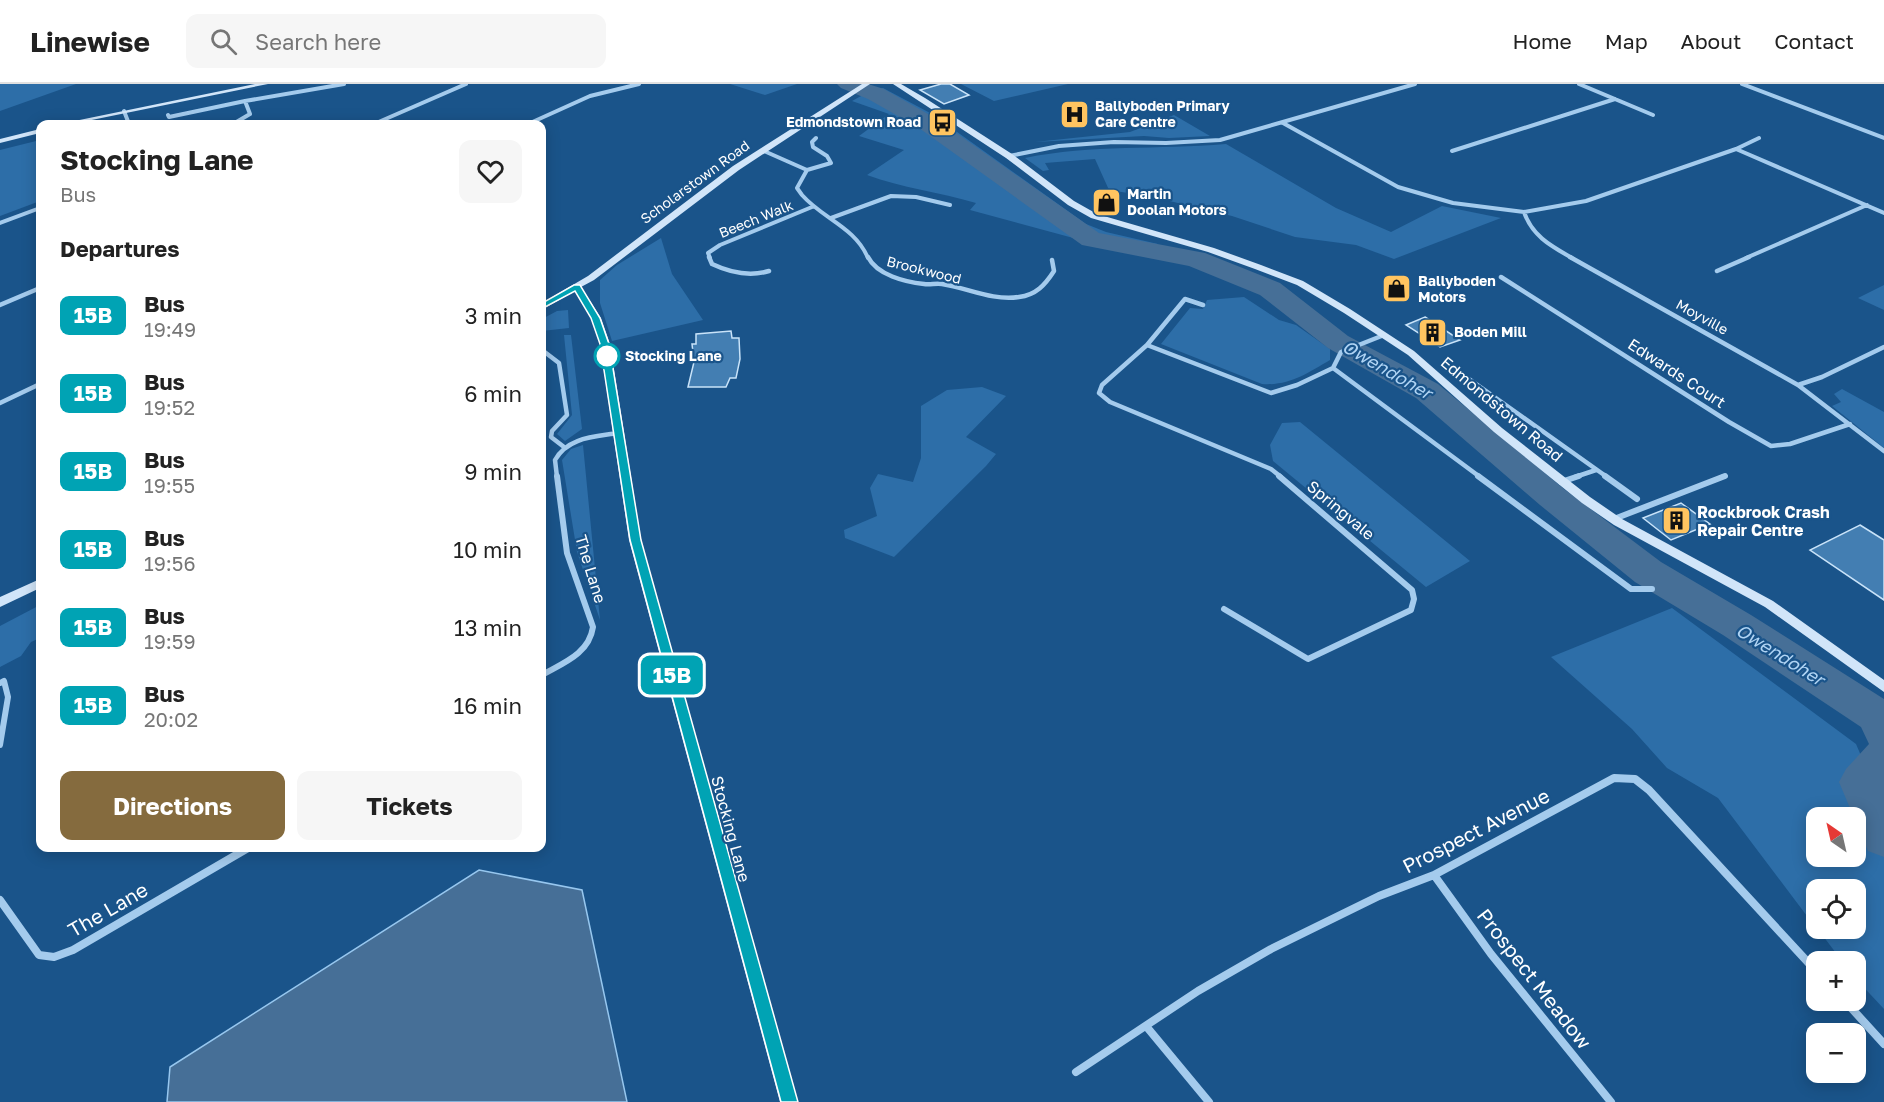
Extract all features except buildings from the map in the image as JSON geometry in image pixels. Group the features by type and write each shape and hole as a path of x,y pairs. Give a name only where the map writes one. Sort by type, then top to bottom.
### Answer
{"main road":[{"path":"82,120 265,84"},
{"name":"Edmondstown Road","path":"896,84 923,99 1009,156 1071,203 1094,216 1211,250 1300,283 1411,353 1561,482 1614,519 1769,604 1884,687"},
{"name":"Scholarstown Road","path":"546,304 577,287 715,183 862,87"},
{"path":"0,141 36,132"},
{"name":"Stocking Lane","path":"577,287 596,318 605,344 635,540 789,1102"},
{"path":"0,602 36,585"}],"street":[{"path":"168,115 169,117 344,84"},
{"path":"383,120 466,84"},
{"path":"537,120 590,96 639,84"},
{"path":"1009,156 1059,146 1220,140 1414,84"},
{"path":"1579,84 1653,115"},
{"path":"1742,84 1884,138"},
{"path":"1452,151 1615,99"},
{"path":"240,120 250,114 245,101"},
{"path":"124,111 127,120"},
{"path":"1283,123 1398,187 1453,203 1524,212 1586,201 1736,149 1760,138"},
{"path":"764,151 807,170 831,163 827,156 813,147 812,141 816,138"},
{"path":"1736,149 1884,213"},
{"path":"807,170 797,188 812,207"},
{"path":"831,218 891,196 916,197 950,205"},
{"path":"1718,271 1867,206"},
{"name":"Brookwood","path":"812,207 842,225 863,245 868,261 877,268 924,284 942,284 1008,299 1028,297 1042,289 1050,279 1054,271 1052,260"},
{"name":"Beech Walk","path":"769,271 758,275 721,269 712,264 708,253 720,244 812,207"},
{"path":"0,223 36,210"},
{"name":"Moyville","path":"1524,212 1528,225 1545,243 1798,385 1884,451"},
{"name":"Edwards Court","path":"1501,277 1729,422 1771,446 1790,444 1850,424"},
{"path":"0,305 36,290"},
{"name":"Springvale","path":"1203,305 1185,298 1147,345 1102,385 1099,393 1110,402 1271,468 1387,566 1412,590 1414,599 1411,610 1308,659 1224,609"},
{"path":"1147,345 1271,393 1297,385 1333,368 1341,352 1384,335"},
{"path":"1798,385 1822,377 1884,347"},
{"path":"546,351 560,363 567,415 552,431 551,437 564,447 577,441 618,434"},
{"path":"1333,368 1631,589 1652,589"},
{"path":"1462,374 1637,499"},
{"path":"0,402 36,386"},
{"name":"The Lane","path":"546,673 583,651 593,637 593,627 567,553 555,460 564,447"},
{"path":"1561,482 1596,470"},
{"path":"1614,519 1725,476"},
{"path":"0,682 4,681 8,697 0,745"},
{"name":"Prospect Avenue","path":"1076,1072 1198,991 1271,949 1378,896 1434,875 1614,778 1635,779 1649,790 1806,960"},
{"name":"The Lane","path":"0,900 39,956 54,957 73,950 241,852"},
{"name":"Prospect Meadow","path":"1434,875 1491,954 1611,1102"},
{"path":"1854,1011 1884,1044"},
{"path":"1146,1026 1209,1102"}],"shaded area":[{"path":"0,84 76,84 0,111"},
{"path":"730,84 797,84 765,95"},
{"path":"961,84 1068,84 994,101"},
{"path":"883,88 932,114 1086,224 1106,232 1158,244 1149,255 1088,242 970,210 976,203 867,175 904,150 859,136 889,114 852,101 872,90"},
{"path":"1174,115 1210,136 1169,138 1144,136 1035,142 1130,132"},
{"path":"36,141 36,202 0,216 0,150"},
{"path":"1226,144 1336,208 1391,232 1442,206 1501,218 1394,259 1356,245 1295,237 1232,216 1153,197 1109,190 1095,159 1045,163 1049,170 1043,171 1025,158 1100,149"},
{"path":"661,238 672,274 703,320 612,341 600,303 600,280 617,265"},
{"path":"1884,285 1884,310 1858,298"},
{"path":"1244,297 1279,320 1296,325 1330,349 1330,360 1290,381 1262,384 1161,344 1190,308 1203,309 1207,300"},
{"path":"568,310 569,328 546,331 546,317 557,311"},
{"path":"564,335 571,335 582,429 565,441 557,434 572,415"},
{"path":"982,387 1006,396 966,437 996,454 986,466 894,557 845,538 844,530 877,516 870,488 878,474 913,482 921,458 921,406 947,390"},
{"path":"1842,389 1884,412 1884,448 1832,406 1841,402 1834,394"},
{"path":"1300,422 1470,561 1426,587 1273,461 1270,445 1282,423"},
{"path":"583,445 600,620 577,552 562,460 571,449"},
{"path":"36,607 36,640 31,642 21,656 0,667 0,626"},
{"path":"1672,608 1856,744 1884,809 1884,1009 1866,990 1866,951 1834,951 1825,939 1866,939 1866,879 1806,879 1806,915 1718,798 1667,768 1632,729 1551,657"},
{"path":"479,870 582,890 627,1102 167,1102 170,1067"}],"waterway":[{"name":"Owendoher","path":"848,84 876,94 927,123 1091,239 1196,259 1270,289 1338,342 1427,391 1552,497 1648,572 1737,625 1879,717 1884,732"},
{"name":"Owendoher","path":"1884,757 1861,782 1884,837"}],"bus line":[{"name":"15B","path":"546,304 577,287 596,318 605,344 635,540 789,1102"}],"place":[{"name":"Ballyboden Primary Care Centre","path":"1074,114"},
{"name":"Edmondstown Road","path":"942,122"},
{"name":"Martin Doolan Motors","path":"1106,202"},
{"name":"Ballyboden Motors","path":"1397,289"},
{"name":"Boden Mill","path":"1433,332"},
{"name":"Stocking Lane","path":"607,356"},
{"name":"Rockbrook Crash Repair Centre","path":"1676,521"}]}
